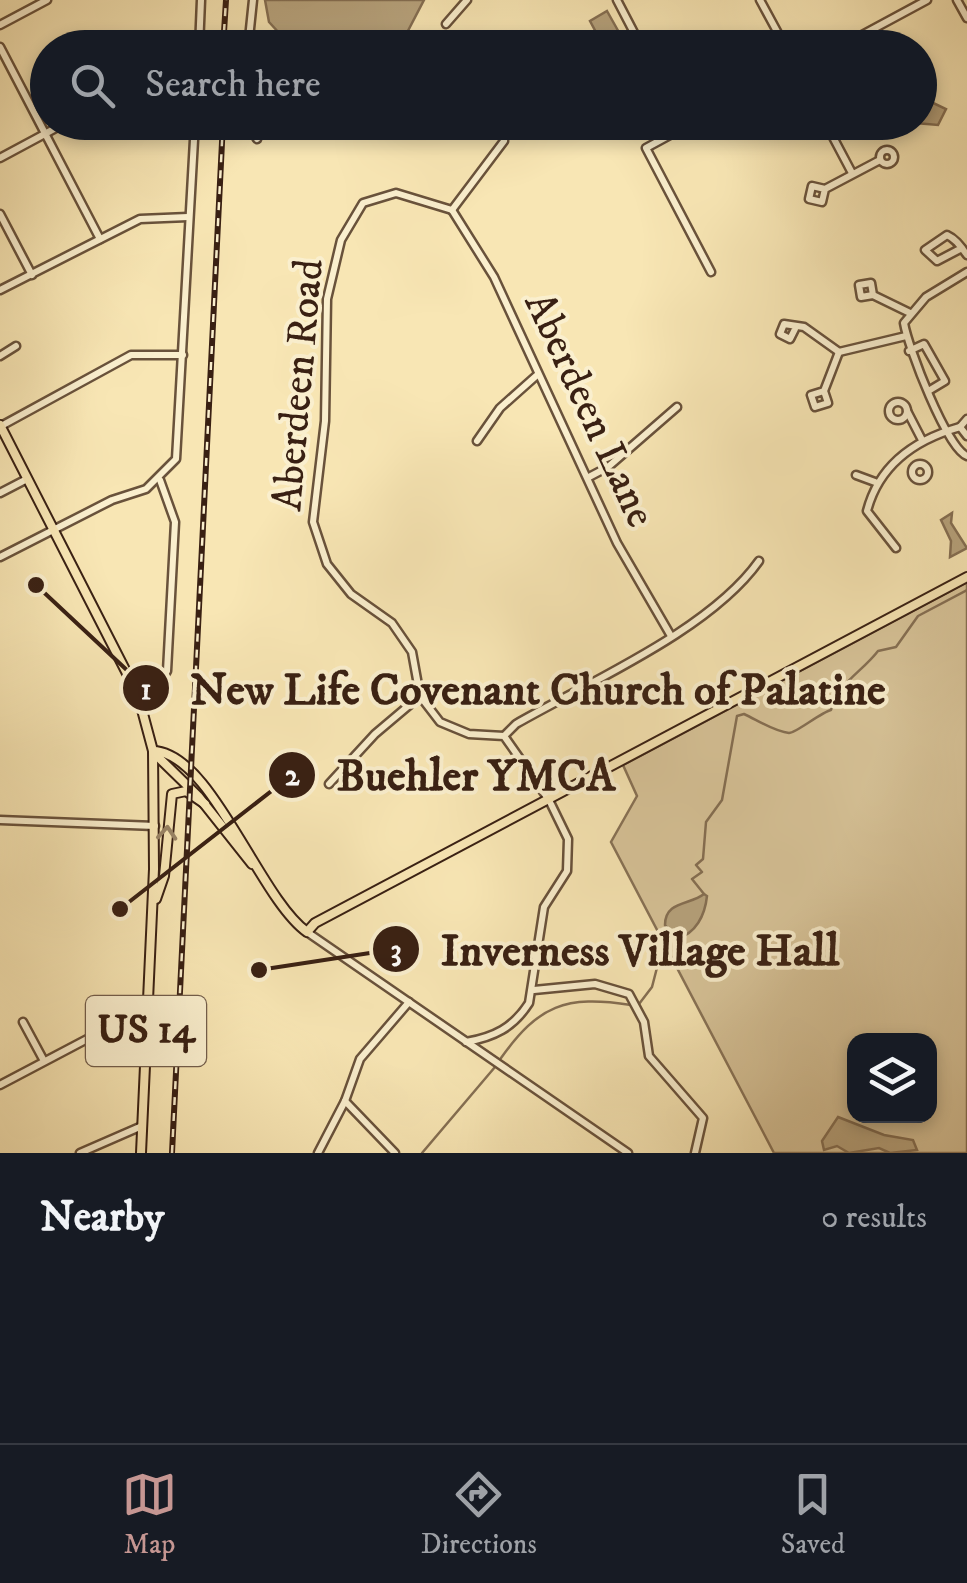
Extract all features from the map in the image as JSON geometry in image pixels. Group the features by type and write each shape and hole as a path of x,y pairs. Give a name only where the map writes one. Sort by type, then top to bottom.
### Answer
{"main road":[{"name":"US 14","path":"0,426 138,695 153,751 153,908 140,1153"},
{"path":"153,751 166,751 195,776 281,907 307,932 315,923 967,576"},
{"path":"153,751 204,804 254,866"},
{"path":"153,908 164,876 172,794 186,791 204,804"}],"street":[{"path":"0,25 47,0"},
{"path":"200,30 201,0"},
{"path":"250,30 253,0"},
{"path":"446,24 467,0"},
{"path":"617,0 633,30"},
{"path":"760,0 776,30"},
{"path":"872,30 928,0"},
{"path":"957,0 967,18"},
{"path":"0,48 30,104"},
{"path":"0,158 34,140"},
{"path":"49,140 100,238"},
{"path":"0,558 160,480 176,459 193,140"},
{"path":"659,140 646,148 711,272"},
{"path":"835,140 852,173"},
{"path":"452,210 504,141"},
{"path":"825,189 880,160"},
{"name":"Aberdeen Road","path":"420,696 412,652 392,623 351,594 327,564 313,522 325,420 327,299 341,240 363,203 396,193 452,210"},
{"name":"Aberdeen Lane","path":"452,210 494,277 536,376 589,477 617,544 671,636"},
{"path":"0,214 32,275"},
{"path":"0,290 140,219 188,217"},
{"path":"947,235 964,251 937,261 925,250 947,235"},
{"path":"967,272 926,296 904,323 909,350 930,390 944,431 958,453 967,456"},
{"path":"873,295 910,314"},
{"path":"795,328 804,327 839,352 906,336"},
{"path":"909,350 924,344 945,382 930,390"},
{"path":"0,356 16,346"},
{"path":"824,391 839,352"},
{"path":"0,426 132,355 184,355"},
{"path":"477,442 500,408 536,376"},
{"path":"589,477 608,467 677,407"},
{"path":"907,411 922,440"},
{"path":"896,548 867,512 875,482 899,456 922,440 960,427 967,419"},
{"path":"960,427 967,436"},
{"path":"899,456 913,467"},
{"path":"856,474 875,482"},
{"path":"0,493 27,478"},
{"path":"160,480 175,522 167,670 161,681"},
{"path":"329,784 375,734 420,696 440,722 469,734 504,736 516,724 671,636 735,592 759,561"},
{"path":"466,1042 494,1037 521,1016 534,990 544,907 566,871 568,839 549,800 504,736"},
{"path":"0,820 155,826"},
{"path":"307,932 628,1153"},
{"path":"534,990 595,984 629,994 644,1022 648,1056 704,1118 695,1153"},
{"path":"318,1153 345,1101 360,1059 409,1002"},
{"path":"0,1085 110,1027 146,1014"},
{"path":"22,1022 44,1062"},
{"path":"486,1055 494,1037"},
{"path":"345,1101 395,1153"},
{"path":"80,1153 142,1126"}],"shaded area":[{"path":"265,0 424,0 408,30 276,30 269,22"},
{"path":"607,11 618,30 595,30 590,21"},
{"path":"937,105 946,109 937,125"},
{"path":"952,513 951,523 967,548 950,557 951,541 941,520"},
{"path":"967,582 967,1153 774,1153 611,842 637,796 623,765"},
{"path":"704,894 707,896 702,917 689,933 676,939 665,925 669,912"},
{"path":"838,1117 884,1135 913,1140 917,1150 890,1153 879,1148 849,1153 837,1146 824,1150 822,1141"}],"waterway":[{"path":"704,894 692,879 702,872 696,865 703,859 706,822 722,800 737,716 744,714 784,732 797,730 831,710 845,685 878,651 896,647 918,616 967,590"},
{"path":"639,1004 652,987 667,929"},
{"path":"501,1058 528,1026 556,1008 588,1002 631,1005"},
{"path":"422,1153 495,1067"}],"railway":[{"path":"224,30 226,0"},
{"path":"172,1153 222,140"}],"place":[{"name":"New Life Covenant Church of Palatine","path":"36,585"},
{"name":"Buehler YMCA","path":"120,909"},
{"name":"Inverness Village Hall","path":"259,970"}]}
